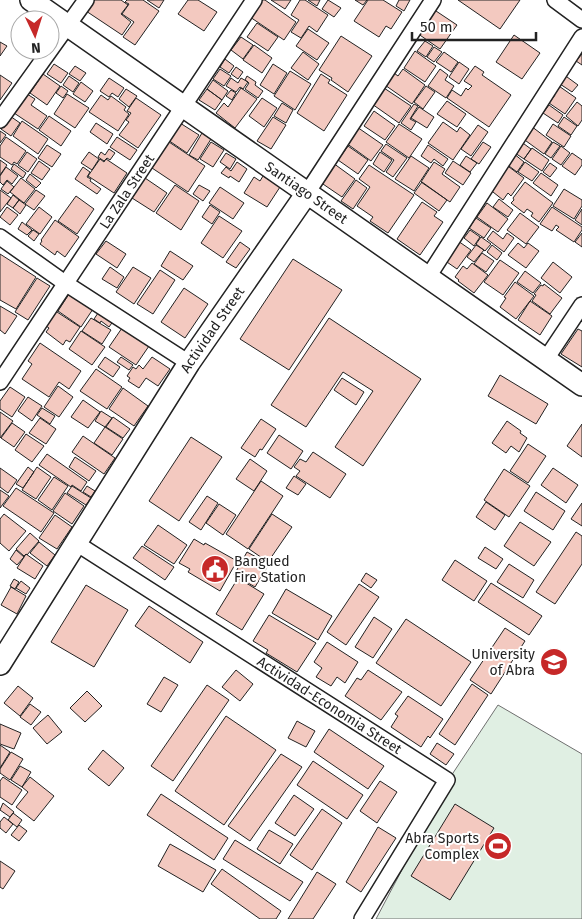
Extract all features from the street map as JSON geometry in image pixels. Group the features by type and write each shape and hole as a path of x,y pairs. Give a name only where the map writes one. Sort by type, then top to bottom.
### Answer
{"street":[{"name":"Santiago Street","path":"31,0 582,385"},
{"path":"0,120 86,0"},
{"name":"La Zala Street","path":"0,382 254,0"},
{"name":"Actividad Street","path":"0,664 189,363 307,193 433,0"},
{"path":"555,0 582,20"},
{"path":"428,277 582,37"},
{"path":"0,237 65,283 189,363"},
{"path":"546,359 582,305"},
{"name":"Actividad-Economia Street","path":"76,543 447,780 362,919"}],"green space":[{"name":"Abra Sports Complex","path":"498,705 582,754 582,919 376,919 453,773"}],"building":[{"path":"94,0 121,0 128,5 121,14 131,22 122,35 86,11"},
{"path":"127,0 143,0 159,11 135,45 123,37 134,22 122,14 129,4 125,2"},
{"path":"147,0 164,0 159,8"},
{"path":"188,0 198,0 217,12 204,31 178,14"},
{"path":"262,0 265,0 296,22 284,40 250,17"},
{"path":"271,0 291,0 285,9"},
{"path":"300,0 305,0 328,15 317,32 309,26 301,38 291,32 299,20 291,15"},
{"path":"308,0 320,0 317,6"},
{"path":"328,0 341,8 334,17 322,9"},
{"path":"355,0 367,0 363,5"},
{"path":"368,0 383,0 402,12 391,29 386,26 379,37 354,21"},
{"path":"399,0 410,0 404,11 396,6"},
{"path":"458,0 520,0 500,29"},
{"path":"430,7 457,25 440,49 414,31"},
{"path":"257,23 278,37 268,51 247,37"},
{"path":"308,29 329,43 317,60 296,46"},
{"path":"514,35 540,53 522,79 496,62"},
{"path":"341,36 372,56 348,92 319,70"},
{"path":"241,37 253,45 243,59 231,50"},
{"path":"425,41 433,46 426,57 417,51"},
{"path":"0,42 7,46 0,56"},
{"path":"254,45 272,58 262,73 243,60"},
{"path":"434,47 442,52 434,62 427,57"},
{"path":"415,51 436,66 425,82 404,68"},
{"path":"303,52 319,64 308,80 291,68"},
{"path":"444,52 458,62 451,72 436,62"},
{"path":"582,54 582,65 576,61"},
{"path":"225,59 234,66 229,73 220,67"},
{"path":"459,62 469,69 459,84 449,77"},
{"path":"54,64 68,73 61,83 47,74"},
{"path":"273,64 287,73 274,94 260,85"},
{"path":"75,66 86,73 80,81 69,74"},
{"path":"475,66 484,72 482,75 511,95 489,127 447,98 452,90 461,96 466,88 468,90 472,86 464,81"},
{"path":"236,67 243,72 238,79 231,74"},
{"path":"220,69 231,76 224,86 213,79"},
{"path":"403,69 425,85 412,104 382,83 390,70 398,76"},
{"path":"440,69 448,75 445,80 454,86 446,98 428,86"},
{"path":"290,71 311,84 295,110 274,96"},
{"path":"43,74 60,86 47,105 30,93"},
{"path":"321,74 330,80 328,83 347,95 324,131 297,113"},
{"path":"563,74 578,85 572,92 557,82"},
{"path":"0,75 12,83 0,100"},
{"path":"69,76 79,83 73,92 63,85"},
{"path":"247,76 256,82 255,85 263,91 258,98 245,89 249,83 245,80"},
{"path":"109,78 124,88 118,97 112,93 109,97 100,91"},
{"path":"231,78 238,83 241,78 248,82 243,89 240,87 236,92 226,86"},
{"path":"213,80 228,91 222,100 207,89"},
{"path":"81,82 93,91 85,102 73,94"},
{"path":"556,84 576,98 565,114 549,103 555,95 550,92"},
{"path":"61,86 68,91 63,98 56,93"},
{"path":"426,86 435,92 423,109 414,102"},
{"path":"241,88 257,99 235,128 216,113 224,103 228,107"},
{"path":"384,88 411,106 399,123 372,104"},
{"path":"126,89 137,96 129,107 119,99"},
{"path":"207,89 222,100 215,110 199,100"},
{"path":"231,90 236,93 232,100 226,96"},
{"path":"27,94 35,99 31,105 47,116 38,129 14,113"},
{"path":"67,94 89,108 75,128 54,114"},
{"path":"101,95 108,100 111,96 126,107 124,110 129,114 118,131 89,112"},
{"path":"136,98 161,115 138,148 119,135 129,122 126,120 131,113 127,111"},
{"path":"262,98 277,108 264,127 249,116"},
{"path":"447,101 466,114 457,127 437,114"},
{"path":"577,102 582,106 582,120 578,126 566,116"},
{"path":"282,103 293,110 286,123 274,116"},
{"path":"414,104 418,106 410,119 416,122 411,130 401,123"},
{"path":"549,105 563,115 558,123 543,113"},
{"path":"419,107 434,117 427,128 411,118"},
{"path":"374,111 395,126 385,140 364,126"},
{"path":"10,116 20,123 11,136 1,129"},
{"path":"49,116 71,131 61,146 39,130"},
{"path":"273,117 286,125 271,149 257,141"},
{"path":"564,117 577,126 571,135 558,126"},
{"path":"22,121 48,139 38,154 13,136"},
{"path":"443,122 457,132 460,127 470,135 453,160 428,143"},
{"path":"96,123 113,134 107,144 90,132"},
{"path":"180,123 199,135 187,153 168,140"},
{"path":"399,124 422,139 409,158 386,142"},
{"path":"553,124 571,136 564,147 546,135"},
{"path":"478,125 488,132 471,156 461,149"},
{"path":"531,126 552,142 544,154 522,138"},
{"path":"357,127 383,145 371,161 346,143"},
{"path":"0,131 6,135 0,143"},
{"path":"202,133 211,139 198,160 189,155"},
{"path":"6,137 26,151 17,164 14,162 12,165 0,157 0,146"},
{"path":"117,137 137,150 130,160 110,147"},
{"path":"520,141 531,149 524,159 512,151"},
{"path":"169,142 205,166 188,192 152,168"},
{"path":"211,142 224,150 213,167 200,159"},
{"path":"483,142 491,147 479,164 471,159"},
{"path":"553,142 560,146 551,158 545,154"},
{"path":"386,144 407,158 393,177 386,172 394,160 381,151"},
{"path":"47,145 61,154 52,167 38,158"},
{"path":"428,145 448,159 443,166 434,159 431,163 421,156"},
{"path":"348,146 368,160 358,174 338,160"},
{"path":"561,146 570,153 561,165 552,159"},
{"path":"532,148 549,160 542,171 524,159"},
{"path":"109,149 115,153 110,160 107,158 104,161 98,157 101,152 105,155"},
{"path":"27,152 37,159 28,172 18,165"},
{"path":"89,152 99,159 92,170 81,163"},
{"path":"380,152 392,160 384,172 373,164"},
{"path":"226,153 236,159 230,169 220,162"},
{"path":"513,153 524,162 517,172 505,163"},
{"path":"572,153 582,160 582,165 575,175 562,166"},
{"path":"411,156 429,168 414,191 395,179"},
{"path":"466,156 477,163 470,172 460,165"},
{"path":"100,159 104,162 106,159 127,173 114,193 88,176"},
{"path":"0,160 7,165 0,175"},
{"path":"39,161 50,169 42,180 31,173"},
{"path":"453,161 471,173 463,185 445,173"},
{"path":"237,162 247,169 239,182 221,173 226,167 231,171"},
{"path":"434,162 445,169 442,174 460,187 450,202 421,182"},
{"path":"525,162 539,172 532,181 518,172"},
{"path":"333,163 355,179 342,197 320,182"},
{"path":"550,163 557,168 550,177 543,172"},
{"path":"14,164 26,173 23,178 11,169"},
{"path":"505,164 524,178 511,196 508,193 503,200 488,188"},
{"path":"369,165 414,195 388,233 370,221 373,217 357,206 370,187 359,179"},
{"path":"6,167 18,176 12,184 7,180 3,185 0,182 0,176"},
{"path":"83,167 90,172 87,177 91,179 90,181 101,189 97,194 75,179"},
{"path":"541,173 558,185 551,196 533,183"},
{"path":"30,174 41,183 36,188 26,180"},
{"path":"263,176 280,187 267,207 244,193 254,177 260,181"},
{"path":"21,178 35,189 24,203 10,192"},
{"path":"145,178 167,193 154,212 132,198"},
{"path":"356,180 367,188 353,209 341,201"},
{"path":"7,181 14,187 8,194 1,189"},
{"path":"422,182 447,200 439,211 414,193"},
{"path":"525,182 553,203 539,222 531,216 533,213 527,209 524,213 511,203"},
{"path":"175,185 199,201 181,230 156,213"},
{"path":"199,185 210,191 203,201 193,194"},
{"path":"220,187 244,203 233,219 209,203"},
{"path":"564,189 582,200 582,206 574,219 553,206"},
{"path":"0,190 11,198 0,212"},
{"path":"36,190 45,196 34,210 25,204"},
{"path":"13,195 19,200 13,208 7,204"},
{"path":"76,196 94,209 77,234 58,221"},
{"path":"499,199 513,210 508,217 493,207"},
{"path":"19,200 26,205 20,214 13,208"},
{"path":"422,202 437,212 434,216 443,222 420,255 397,239"},
{"path":"487,203 508,219 498,232 477,217"},
{"path":"210,205 220,212 212,224 202,217"},
{"path":"7,207 18,215 10,225 0,217"},
{"path":"39,207 52,217 40,234 26,224"},
{"path":"552,207 582,227 574,242 556,230 559,227 556,225 552,231 540,224"},
{"path":"582,209 582,225 575,220"},
{"path":"520,213 539,227 526,244 507,230"},
{"path":"219,216 242,231 223,258 201,243"},
{"path":"476,218 491,228 484,238 469,228"},
{"path":"55,220 79,237 65,257 57,251 55,255 40,244"},
{"path":"22,222 32,230 27,235 18,229"},
{"path":"33,230 39,234 34,241 28,236"},
{"path":"470,230 480,237 474,246 464,238"},
{"path":"493,231 503,239 507,233 514,238 504,252 487,239"},
{"path":"582,233 582,247 575,242"},
{"path":"481,237 491,244 485,251 476,244"},
{"path":"106,241 126,254 117,268 96,254"},
{"path":"458,241 471,250 457,269 444,260"},
{"path":"240,242 250,249 236,268 226,262"},
{"path":"518,243 524,248 528,243 539,251 526,268 508,255"},
{"path":"476,245 484,250 474,262 467,257"},
{"path":"492,245 502,253 497,260 487,252"},
{"path":"170,251 193,266 183,280 161,266"},
{"path":"482,253 494,261 486,272 474,264"},
{"path":"0,254 36,277 16,309 0,300"},
{"path":"293,259 342,290 289,370 240,339"},
{"path":"500,260 519,273 503,295 484,282"},
{"path":"553,262 572,277 560,293 541,278"},
{"path":"472,263 488,275 474,293 455,277 463,266 467,269"},
{"path":"110,267 124,277 117,288 102,279"},
{"path":"133,267 151,278 134,304 116,292"},
{"path":"160,270 175,280 153,314 137,304"},
{"path":"525,271 541,283 533,293 517,282"},
{"path":"37,278 50,286 28,320 15,312"},
{"path":"515,282 534,296 516,319 500,307 506,298 504,297"},
{"path":"544,284 562,298 550,314 532,301 536,295 534,294"},
{"path":"184,288 208,304 185,338 161,322"},
{"path":"71,291 95,306 81,327 58,311"},
{"path":"530,301 552,316 540,335 518,320"},
{"path":"0,306 17,316 5,334 0,330"},
{"path":"54,310 80,327 70,342 66,340 63,345 46,332 49,328 43,324"},
{"path":"100,310 114,320 109,327 101,321 100,323 94,319"},
{"path":"91,318 111,330 102,344 82,331"},
{"path":"329,318 421,379 363,466 335,447 373,391 343,372 306,427 271,405"},
{"path":"122,328 149,346 136,365 109,347"},
{"path":"578,329 582,331 582,367 561,354"},
{"path":"81,331 105,347 92,365 69,349"},
{"path":"40,343 81,371 69,389 59,382 49,397 22,379 32,364 28,361"},
{"path":"105,357 120,367 113,377 98,367"},
{"path":"121,357 133,365 129,370 117,362"},
{"path":"152,357 170,369 158,386 146,378 139,388 128,381 130,378 127,376 133,367 136,369 139,365 143,369"},
{"path":"96,369 122,387 107,409 80,391"},
{"path":"500,375 548,404 536,424 488,396"},
{"path":"342,378 364,392 356,405 334,390"},
{"path":"58,386 73,397 59,417 44,407"},
{"path":"10,387 25,397 12,417 0,409 0,401"},
{"path":"123,388 148,406 134,426 109,409"},
{"path":"28,397 42,406 32,421 18,411"},
{"path":"83,400 100,412 88,428 71,417"},
{"path":"42,408 55,416 50,424 37,415"},
{"path":"101,411 112,418 105,427 95,421"},
{"path":"0,412 13,421 0,438"},
{"path":"113,417 130,429 123,438 106,427"},
{"path":"40,418 56,429 46,444 29,433"},
{"path":"261,419 276,429 255,457 241,448"},
{"path":"507,421 527,438 519,452 511,446 506,453 492,443"},
{"path":"12,423 25,432 14,447 1,438"},
{"path":"582,424 582,457 567,446"},
{"path":"105,427 123,439 112,455 94,443"},
{"path":"26,434 44,446 32,462 15,450"},
{"path":"279,435 303,451 291,469 267,453"},
{"path":"83,436 115,458 104,474 72,452"},
{"path":"191,437 222,457 179,521 149,501"},
{"path":"528,444 546,456 528,483 510,471"},
{"path":"313,452 346,474 330,498 296,476 300,471 294,467 300,459 306,462"},
{"path":"47,454 87,482 81,491 72,485 71,487 39,465"},
{"path":"75,457 96,471 89,481 69,467"},
{"path":"250,459 267,471 254,491 236,479"},
{"path":"28,467 34,472 23,488 16,484"},
{"path":"37,467 51,477 36,499 22,490"},
{"path":"0,468 17,480 8,493 0,487"},
{"path":"553,468 578,485 566,503 541,485"},
{"path":"504,469 530,486 509,517 484,500"},
{"path":"294,476 306,484 298,495 286,488"},
{"path":"54,477 68,486 52,510 38,500"},
{"path":"261,481 283,496 248,549 226,534"},
{"path":"72,486 91,498 86,505 67,493"},
{"path":"87,486 95,491 91,497 83,492"},
{"path":"16,488 54,513 41,532 3,506"},
{"path":"0,490 9,496 0,508"},
{"path":"536,492 565,511 553,530 524,511"},
{"path":"65,493 84,506 72,524 53,511"},
{"path":"207,496 218,503 201,530 189,522"},
{"path":"486,502 505,515 495,530 476,517"},
{"path":"582,503 582,526 571,519"},
{"path":"219,504 236,515 223,535 206,523"},
{"path":"4,514 26,531 9,551 0,543 0,519"},
{"path":"272,514 292,527 268,562 249,549"},
{"path":"55,515 72,527 57,549 39,538"},
{"path":"520,522 551,542 534,566 504,546"},
{"path":"158,525 187,545 174,564 144,545"},
{"path":"576,532 582,536 582,564 555,604 536,592"},
{"path":"30,533 39,541 24,556 16,549"},
{"path":"194,539 237,561 220,591 188,572 190,569 179,563"},
{"path":"39,542 55,555 47,566 30,553"},
{"path":"142,546 174,567 165,580 133,558"},
{"path":"485,547 503,559 496,569 478,558"},
{"path":"16,550 24,557 17,565 10,559"},
{"path":"247,552 269,564 255,587 234,575"},
{"path":"26,554 43,566 35,579 17,568"},
{"path":"455,560 487,581 474,601 442,580"},
{"path":"509,564 534,580 523,598 497,582"},
{"path":"366,573 377,580 371,588 361,581"},
{"path":"238,578 264,594 242,630 216,614"},
{"path":"14,579 19,582 15,589 10,586"},
{"path":"21,581 30,588 26,594 16,588"},
{"path":"491,583 542,616 529,635 478,602"},
{"path":"359,584 379,597 346,645 327,632"},
{"path":"86,585 128,610 94,667 51,642"},
{"path":"11,587 26,596 17,614 1,605"},
{"path":"286,589 332,616 318,640 272,613"},
{"path":"149,606 203,642 190,663 135,626"},
{"path":"269,615 316,643 297,672 266,653 268,650 253,641"},
{"path":"374,617 392,629 373,658 355,647"},
{"path":"406,619 471,662 441,706 376,663"},
{"path":"505,628 525,641 491,694 470,680"},
{"path":"327,642 358,662 345,683 337,677 331,686 316,677 322,668 314,662"},
{"path":"236,670 253,684 240,701 222,687"},
{"path":"368,670 402,692 381,720 345,696 357,678 361,680"},
{"path":"164,677 178,685 161,712 147,704"},
{"path":"472,684 488,695 455,745 439,734"},
{"path":"207,685 229,700 173,781 151,766"},
{"path":"18,686 33,698 20,716 4,703"},
{"path":"87,691 102,706 85,722 70,708"},
{"path":"408,696 443,719 430,738 428,736 421,747 391,727 398,716 395,714"},
{"path":"30,704 41,712 31,725 20,717"},
{"path":"48,715 62,732 47,744 33,728"},
{"path":"226,716 276,750 224,825 175,791"},
{"path":"297,721 315,731 306,747 288,738"},
{"path":"0,724 21,733 14,749 0,744"},
{"path":"329,729 384,766 368,789 314,752"},
{"path":"437,743 454,754 446,765 430,754"},
{"path":"0,745 10,752 0,768"},
{"path":"103,750 124,768 109,786 88,769"},
{"path":"11,752 23,759 10,780 0,773 0,769"},
{"path":"281,754 302,767 250,841 228,826"},
{"path":"313,761 363,795 347,819 297,785"},
{"path":"20,766 31,772 22,787 11,780"},
{"path":"3,777 22,790 12,805 0,797 0,781"},
{"path":"30,777 54,796 34,821 16,807 28,792 22,787"},
{"path":"380,781 397,792 377,823 360,811"},
{"path":"161,794 228,838 214,860 147,815"},
{"path":"294,795 314,809 295,836 275,823"},
{"path":"3,803 14,812 10,817 0,810"},
{"path":"455,804 494,828 450,900 411,876"},
{"path":"322,809 342,823 312,870 290,855"},
{"path":"13,813 22,820 17,827 8,820"},
{"path":"4,817 13,824 6,833 0,828 0,822"},
{"path":"19,825 27,831 19,841 11,835"},
{"path":"378,827 396,838 361,892 346,882"},
{"path":"269,830 293,844 280,864 257,849"},
{"path":"235,840 303,882 290,901 223,859"},
{"path":"170,844 216,870 203,892 158,866"},
{"path":"0,861 15,871 3,889 0,887"},
{"path":"222,869 281,911 276,919 260,919 211,884"},
{"path":"317,872 336,884 313,919 288,919"}],"place":[{"name":"Bangued Fire Station","path":"215,569"},
{"name":"University of Abra","path":"554,662"},
{"name":"Abra Sports Complex","path":"498,846"}]}
